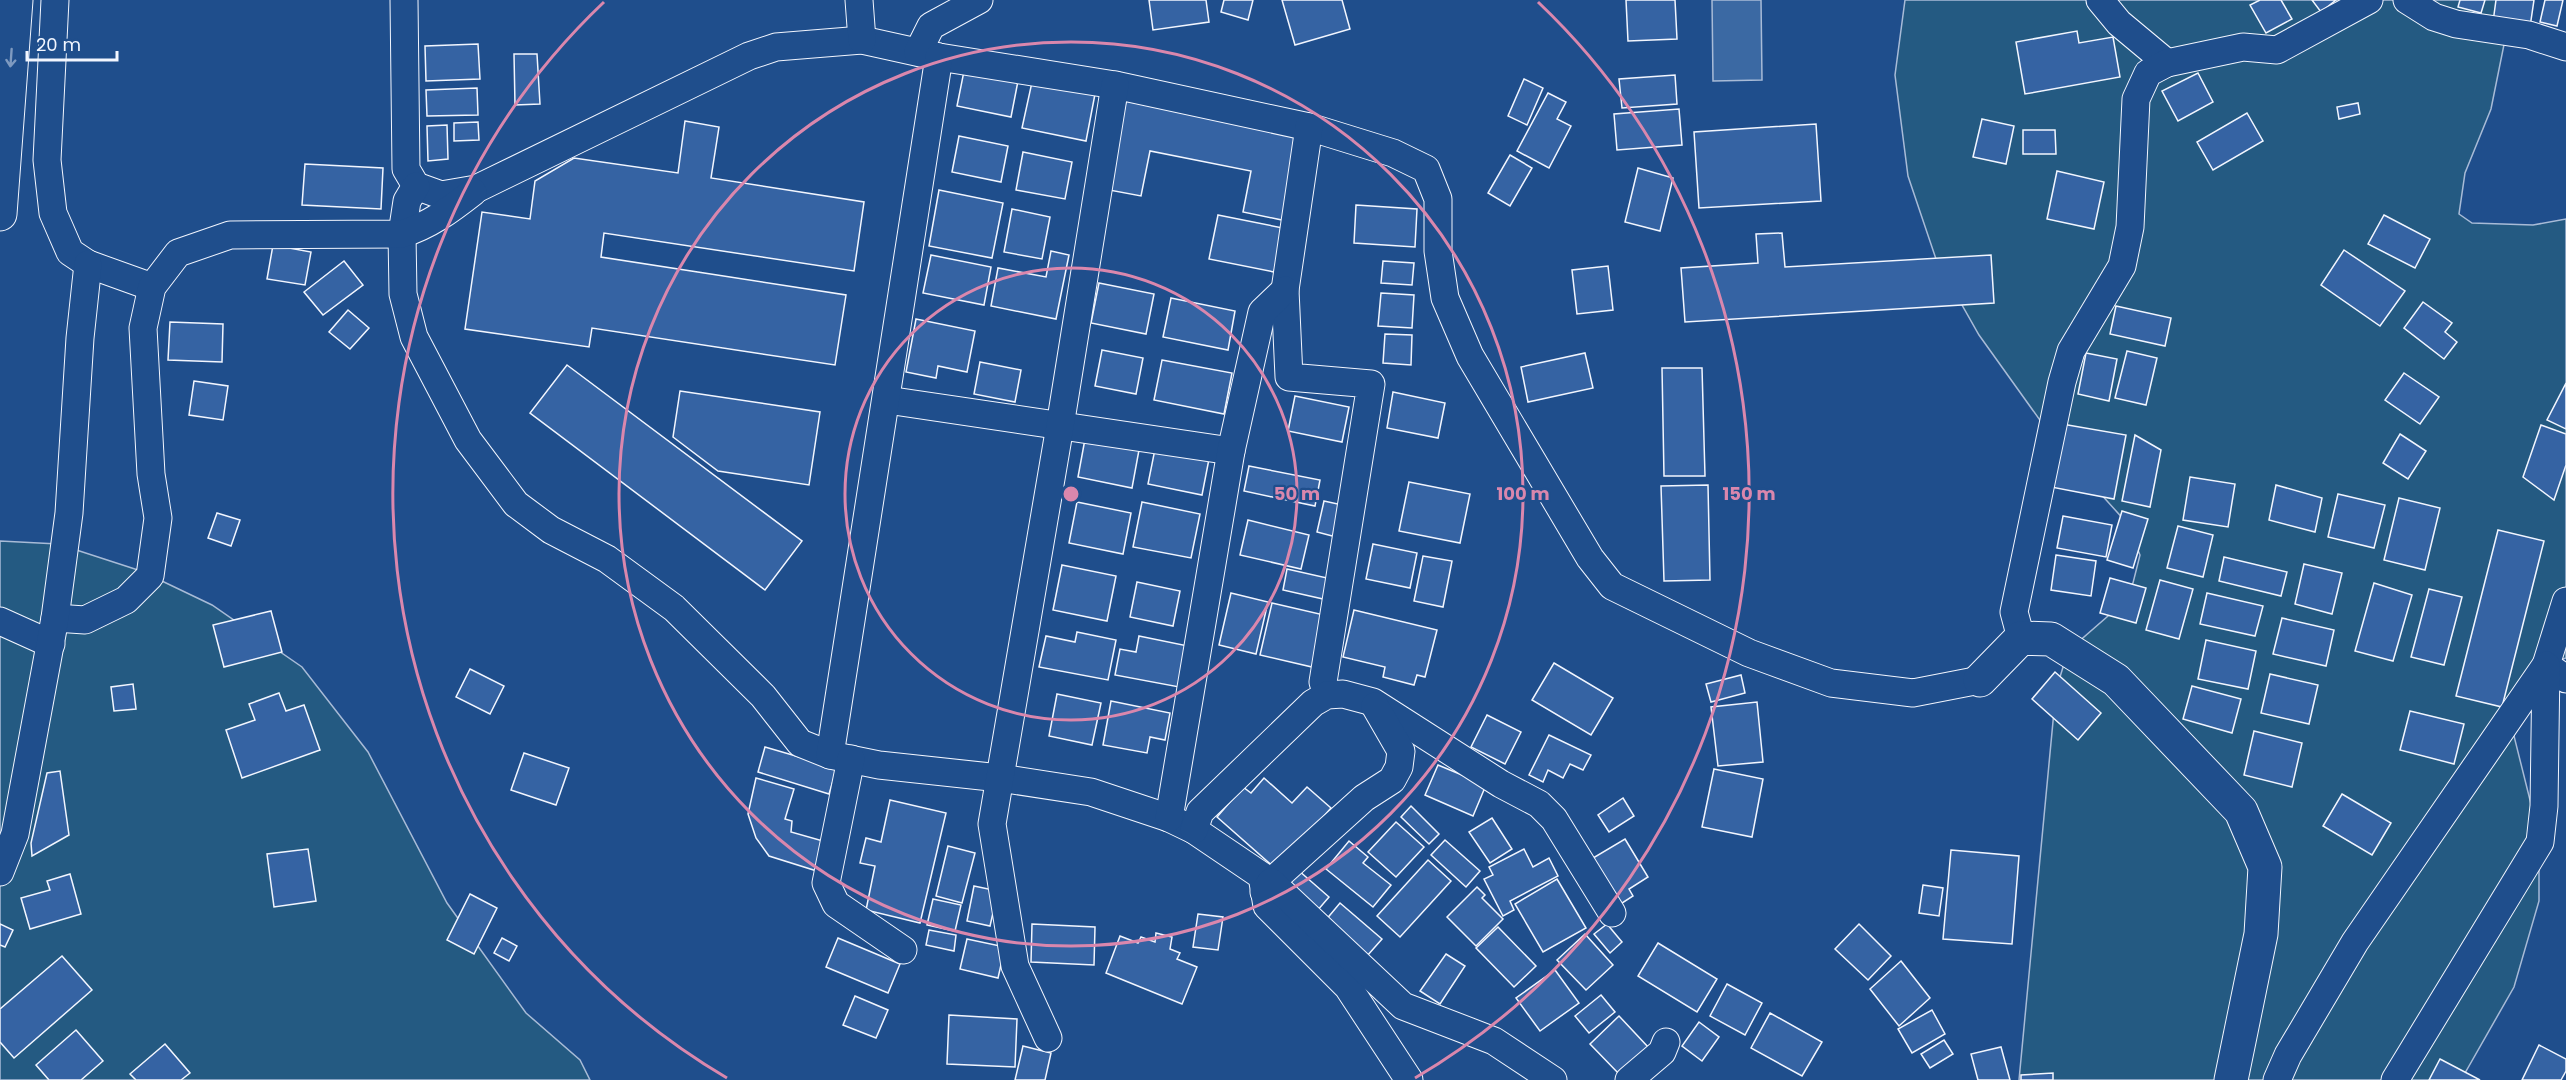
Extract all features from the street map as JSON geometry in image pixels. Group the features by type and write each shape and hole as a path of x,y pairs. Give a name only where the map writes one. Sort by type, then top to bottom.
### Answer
{"main road":[{"path":"0,214 15,0"},
{"path":"1980,680 2021,638 2052,639 2116,680 2241,811 2265,867 2261,934 2231,1080"}],"street":[{"path":"55,0 47,160 53,213 70,252 88,264 152,287"},
{"path":"404,0 406,169 416,186 441,195 476,189"},
{"path":"859,0 862,40"},
{"path":"903,950 836,904 826,883 887,400 931,26 979,0"},
{"path":"2100,0 2119,23 2167,63"},
{"path":"2021,638 2014,612 2062,382 2071,351 2122,266 2130,227 2136,99 2148,73 2167,63 2243,47 2277,50 2369,0"},
{"path":"2407,0 2434,17 2456,24 2529,35 2566,47"},
{"path":"55,618 85,620 126,600 150,576 158,518 151,474 143,328 152,287 178,253 230,236 402,234 440,218 476,189 749,56 776,47 862,40 929,55 1115,85 1309,127 1393,153 1426,169 1438,199 1438,251 1445,298 1470,356 1590,558 1612,586 1749,653 1831,683 1913,693 1980,680"},
{"path":"1048,1038 1015,966 992,824 1115,85"},
{"path":"1309,127 1285,290 1289,377 1371,384 1323,682 1327,695"},
{"path":"416,186 407,201 402,234 403,294 414,337 468,440 516,504 550,530 608,559 674,608 763,696 800,743 841,757 879,765 1000,778 1091,792 1169,818 1194,830 1262,876 1268,887 1403,1006 1494,1041 1553,1080"},
{"path":"0,872 15,834 55,618 69,513 80,338 88,264"},
{"path":"1169,818 1231,451 1262,312 1285,290"},
{"path":"887,400 1231,451"},
{"path":"2395,1080 2540,842 2556,672 2566,601"},
{"path":"0,621 51,644"},
{"path":"2277,1080 2288,1055 2355,942 2556,672"},
{"path":"1194,830 1200,812 1313,703 1327,695 1343,694 1373,702 1501,784 1539,804 1554,819 1612,913"},
{"path":"1373,702 1401,751 1399,767 1392,780 1364,798 1268,887 1267,906 1348,987 1409,1080"},
{"path":"1629,1080 1662,1052 1666,1042"}],"shaded area":[{"path":"1712,0 1761,0 1762,80 1713,81"},
{"path":"1905,0 2513,0 2491,109 2465,173 2459,214 2472,223 2533,225 2566,219 2566,658 2560,660 2509,716 2539,836 2539,901 2514,987 2461,1080 2019,1080 2056,690 2068,651 2108,616 2133,583 2140,555 2126,522 2062,451 1979,335 1936,259 1908,176 1895,75"},
{"path":"0,541 58,544 141,571 212,605 302,667 368,752 447,903 526,1013 580,1060 590,1080 0,1080"}],"building":[{"path":"1149,0 1206,0 1209,22 1153,30"},
{"path":"1224,0 1253,0 1248,20 1221,12"},
{"path":"1282,0 1342,0 1350,29 1295,45"},
{"path":"1626,0 1675,0 1677,39 1628,41"},
{"path":"2260,0 2281,0 2292,19 2266,33 2250,5"},
{"path":"2312,0 2336,0 2321,12"},
{"path":"2460,0 2485,0 2481,13 2458,7"},
{"path":"2496,0 2534,0 2530,27 2493,22"},
{"path":"2545,0 2563,0 2557,26 2540,22"},
{"path":"2077,31 2079,43 2113,37 2120,77 2025,94 2016,42"},
{"path":"478,44 480,79 426,81 425,46"},
{"path":"514,54 537,54 540,104 515,105"},
{"path":"964,71 1018,81 1011,117 957,106"},
{"path":"2198,73 2213,102 2178,121 2162,91"},
{"path":"1675,75 1677,104 1622,108 1619,79"},
{"path":"1524,79 1543,88 1527,125 1508,116"},
{"path":"1032,82 1095,94 1086,141 1022,128"},
{"path":"477,88 478,115 427,116 426,90"},
{"path":"1548,93 1566,102 1557,119 1571,126 1549,168 1517,151"},
{"path":"1126,101 1299,135 1282,220 1243,212 1251,171 1150,151 1141,196 1109,190"},
{"path":"2358,103 2360,114 2339,119 2337,107"},
{"path":"1679,109 1682,145 1617,150 1614,114"},
{"path":"2247,113 2263,141 2213,170 2197,142"},
{"path":"1982,119 2014,126 2006,164 1973,157"},
{"path":"685,121 719,127 711,178 864,202 854,271 604,233 601,257 846,295 835,365 592,328 589,347 465,329 482,212 530,219 535,181 574,158 678,173"},
{"path":"478,122 479,140 454,141 454,123"},
{"path":"1816,124 1821,201 1699,208 1694,132"},
{"path":"447,125 448,159 428,161 427,126"},
{"path":"2023,130 2055,130 2056,154 2023,154"},
{"path":"959,136 1008,146 1001,182 952,172"},
{"path":"1023,152 1072,162 1065,199 1016,190"},
{"path":"1510,155 1532,168 1510,206 1488,193"},
{"path":"305,164 383,168 381,209 302,205"},
{"path":"1638,168 1673,178 1660,231 1625,222"},
{"path":"2057,171 2104,182 2094,229 2047,219"},
{"path":"939,190 1003,203 992,258 929,246"},
{"path":"1356,205 1417,209 1415,247 1354,243"},
{"path":"1012,209 1050,217 1042,259 1004,252"},
{"path":"1218,215 1283,228 1274,272 1209,259"},
{"path":"2384,215 2430,239 2415,268 2368,244"},
{"path":"1782,233 1785,267 1991,255 1994,303 1685,322 1681,268 1758,263 1756,234"},
{"path":"273,245 311,252 305,285 267,279"},
{"path":"2344,250 2405,291 2380,326 2321,285"},
{"path":"1051,251 1069,255 1056,319 991,306 998,268 1046,277"},
{"path":"931,255 991,267 984,305 923,293"},
{"path":"344,261 363,285 323,315 304,292"},
{"path":"1383,261 1414,263 1412,285 1381,283"},
{"path":"1608,266 1613,310 1577,314 1572,270"},
{"path":"1099,283 1154,294 1146,334 1091,323"},
{"path":"1381,293 1414,295 1412,328 1378,326"},
{"path":"1171,298 1235,311 1228,350 1163,337"},
{"path":"2423,302 2452,323 2445,332 2457,342 2444,359 2404,328"},
{"path":"2116,306 2171,318 2165,346 2110,334"},
{"path":"348,310 369,328 350,349 329,332"},
{"path":"916,319 975,331 967,372 938,366 936,378 906,372"},
{"path":"170,322 223,324 222,362 168,360"},
{"path":"1385,334 1412,335 1411,365 1383,363"},
{"path":"1102,350 1143,358 1136,394 1095,386"},
{"path":"2127,351 2157,358 2146,405 2115,398"},
{"path":"1585,353 1593,388 1528,402 1521,367"},
{"path":"2086,353 2117,359 2109,401 2078,394"},
{"path":"1162,360 1232,373 1224,414 1154,400"},
{"path":"980,362 1021,370 1015,402 974,394"},
{"path":"567,365 802,541 765,590 530,413"},
{"path":"1662,368 1702,368 1705,476 1664,476"},
{"path":"2404,373 2439,397 2420,424 2385,400"},
{"path":"194,381 228,386 223,420 189,415"},
{"path":"2566,383 2566,429 2547,420"},
{"path":"680,391 820,412 809,485 718,471 673,437"},
{"path":"1393,392 1445,403 1438,438 1387,428"},
{"path":"1295,396 1349,407 1342,442 1288,431"},
{"path":"2062,424 2126,435 2114,499 2051,487"},
{"path":"2541,425 2566,434 2566,465 2554,500 2523,477"},
{"path":"2400,434 2426,451 2408,479 2383,463"},
{"path":"2135,435 2161,450 2150,507 2122,501"},
{"path":"1085,439 1139,450 1132,488 1078,477"},
{"path":"1155,449 1209,459 1202,495 1148,484"},
{"path":"1249,466 1320,480 1315,506 1244,491"},
{"path":"2190,477 2235,484 2228,527 2183,520"},
{"path":"1409,482 1470,494 1460,543 1399,531"},
{"path":"1708,485 1710,580 1664,581 1661,486"},
{"path":"2276,485 2322,498 2315,532 2269,520"},
{"path":"2338,494 2385,505 2374,548 2328,537"},
{"path":"2399,498 2440,508 2425,570 2384,560"},
{"path":"1324,501 1347,506 1340,538 1317,532"},
{"path":"1077,502 1131,513 1123,554 1069,543"},
{"path":"1142,502 1200,514 1191,558 1133,547"},
{"path":"2122,511 2148,519 2133,568 2107,560"},
{"path":"217,513 240,520 231,546 208,538"},
{"path":"2063,516 2112,525 2106,557 2057,548"},
{"path":"1248,520 1309,535 1301,569 1240,555"},
{"path":"2178,526 2213,535 2203,577 2167,568"},
{"path":"2498,530 2544,541 2502,707 2456,696"},
{"path":"1373,544 1417,553 1410,588 1366,579"},
{"path":"2056,555 2096,561 2091,596 2051,590"},
{"path":"1423,556 1452,561 1443,607 1414,601"},
{"path":"2224,557 2287,572 2281,596 2219,581"},
{"path":"2304,564 2342,573 2332,614 2295,604"},
{"path":"1062,565 1116,576 1107,621 1053,610"},
{"path":"1287,569 1336,580 1332,601 1283,590"},
{"path":"2110,578 2146,588 2136,623 2100,613"},
{"path":"2160,580 2193,589 2179,639 2146,630"},
{"path":"1137,582 1180,591 1173,626 1130,617"},
{"path":"2374,583 2412,595 2393,661 2355,651"},
{"path":"2429,589 2462,597 2444,665 2411,657"},
{"path":"1231,593 1268,602 1256,654 1219,645"},
{"path":"2207,593 2263,606 2255,636 2200,624"},
{"path":"1272,603 1324,615 1312,667 1260,655"},
{"path":"1354,610 1437,630 1425,677 1417,675 1414,685 1383,677 1385,667 1343,657"},
{"path":"271,611 282,652 224,667 213,625"},
{"path":"2282,618 2334,630 2326,666 2273,654"},
{"path":"1077,632 1116,640 1108,680 1039,667 1046,636 1075,642"},
{"path":"1139,636 1188,646 1179,687 1115,675 1120,649 1136,652"},
{"path":"2206,640 2256,651 2248,689 2198,679"},
{"path":"1554,663 1613,698 1591,735 1532,700"},
{"path":"470,669 504,686 490,714 456,697"},
{"path":"2055,672 2101,713 2078,740 2032,699"},
{"path":"2270,674 2318,685 2309,724 2261,713"},
{"path":"1741,675 1745,693 1711,702 1706,684"},
{"path":"133,684 136,709 114,711 111,687"},
{"path":"2192,686 2241,699 2232,733 2183,719"},
{"path":"279,693 286,711 304,705 320,750 242,778 226,730 255,720 249,704"},
{"path":"1057,694 1101,703 1092,745 1049,736"},
{"path":"1111,701 1170,713 1165,740 1150,737 1147,753 1103,745"},
{"path":"1757,702 1763,762 1718,766 1711,707"},
{"path":"2410,711 2464,724 2454,764 2400,750"},
{"path":"1487,715 1521,732 1505,764 1471,747"},
{"path":"2254,731 2302,743 2292,787 2244,775"},
{"path":"1549,735 1591,755 1583,770 1570,764 1563,778 1548,770 1543,782 1529,775"},
{"path":"765,747 837,768 829,794 758,772"},
{"path":"524,753 569,768 556,805 511,790"},
{"path":"1438,765 1486,785 1473,816 1425,795"},
{"path":"1714,769 1763,779 1752,837 1702,827"},
{"path":"60,771 69,835 32,856 31,843 47,773"},
{"path":"756,778 794,789 785,819 792,821 791,832 830,843 820,872 769,856 756,838 748,814"},
{"path":"1264,778 1292,803 1307,787 1331,808 1277,870 1217,817 1243,787 1251,793"},
{"path":"2342,794 2391,823 2372,855 2323,826"},
{"path":"1623,798 1634,816 1609,832 1598,815"},
{"path":"890,800 946,813 920,923 866,910 875,866 860,863 866,838 881,842"},
{"path":"1411,806 1439,834 1429,844 1401,817"},
{"path":"1492,818 1512,849 1490,863 1469,832"},
{"path":"1396,822 1424,847 1396,877 1368,852"},
{"path":"1625,839 1648,877 1629,889 1633,896 1616,907 1588,861"},
{"path":"1445,840 1480,871 1466,887 1431,855"},
{"path":"1349,841 1368,857 1363,863 1391,885 1373,907 1326,869"},
{"path":"948,846 975,853 962,903 936,896"},
{"path":"308,849 316,901 274,907 267,854"},
{"path":"1524,849 1533,867 1549,858 1558,876 1510,901 1514,910 1503,916 1484,879 1493,875 1489,867"},
{"path":"1951,850 2019,856 2012,944 1943,939"},
{"path":"1428,860 1451,881 1400,937 1377,916"},
{"path":"1298,870 1329,897 1317,911 1287,883"},
{"path":"70,874 81,914 30,929 21,898 50,890 47,881"},
{"path":"1557,879 1586,928 1543,952 1515,904"},
{"path":"1923,885 1943,888 1939,916 1919,913"},
{"path":"974,886 998,891 990,926 967,921"},
{"path":"1477,887 1485,895 1482,898 1503,919 1476,946 1447,917"},
{"path":"470,894 497,908 474,954 447,940"},
{"path":"933,899 961,905 955,931 927,925"},
{"path":"1340,903 1382,939 1367,956 1325,921"},
{"path":"1198,914 1223,917 1218,950 1193,947"},
{"path":"0,924 13,930 5,947 0,945"},
{"path":"1032,924 1095,927 1094,965 1031,962"},
{"path":"1607,924 1622,942 1610,953 1594,934"},
{"path":"1859,924 1891,956 1868,980 1835,949"},
{"path":"1498,927 1536,966 1514,987 1476,948"},
{"path":"929,930 956,935 954,951 926,945"},
{"path":"1156,933 1172,937 1170,949 1180,953 1177,959 1197,967 1182,1004 1106,973 1120,936 1138,943 1141,937 1155,942"},
{"path":"1585,934 1613,965 1586,990 1557,960"},
{"path":"502,938 517,946 509,961 494,953"},
{"path":"838,938 900,964 888,993 826,967"},
{"path":"967,939 1005,947 998,978 960,969"},
{"path":"1658,943 1717,979 1697,1012 1638,976"},
{"path":"1446,954 1465,966 1440,1004 1420,991"},
{"path":"62,956 92,990 14,1058 0,1042 0,1009"},
{"path":"1901,961 1930,998 1899,1026 1870,989"},
{"path":"1555,970 1579,1003 1540,1031 1516,998"},
{"path":"1727,984 1762,1003 1745,1035 1710,1016"},
{"path":"1601,995 1615,1012 1589,1033 1575,1016"},
{"path":"855,996 888,1010 876,1038 843,1025"},
{"path":"1932,1010 1945,1034 1912,1053 1898,1029"},
{"path":"1770,1013 1822,1042 1802,1076 1751,1048"},
{"path":"949,1015 1017,1019 1015,1067 947,1064"},
{"path":"1619,1016 1649,1048 1620,1075 1590,1044"},
{"path":"1699,1022 1719,1037 1702,1061 1682,1046"},
{"path":"76,1030 103,1061 81,1080 49,1080 36,1065"},
{"path":"1944,1040 1953,1054 1930,1068 1921,1054"},
{"path":"165,1044 190,1073 181,1080 136,1080 130,1074"},
{"path":"2539,1045 2566,1059 2566,1071 2561,1080 2522,1080"},
{"path":"1023,1046 1051,1053 1045,1080 1015,1080"},
{"path":"2001,1047 2010,1080 1978,1080 1971,1054"},
{"path":"2440,1059 2480,1080 2429,1080"},
{"path":"2053,1073 2053,1080 2021,1080 2021,1075"}]}
